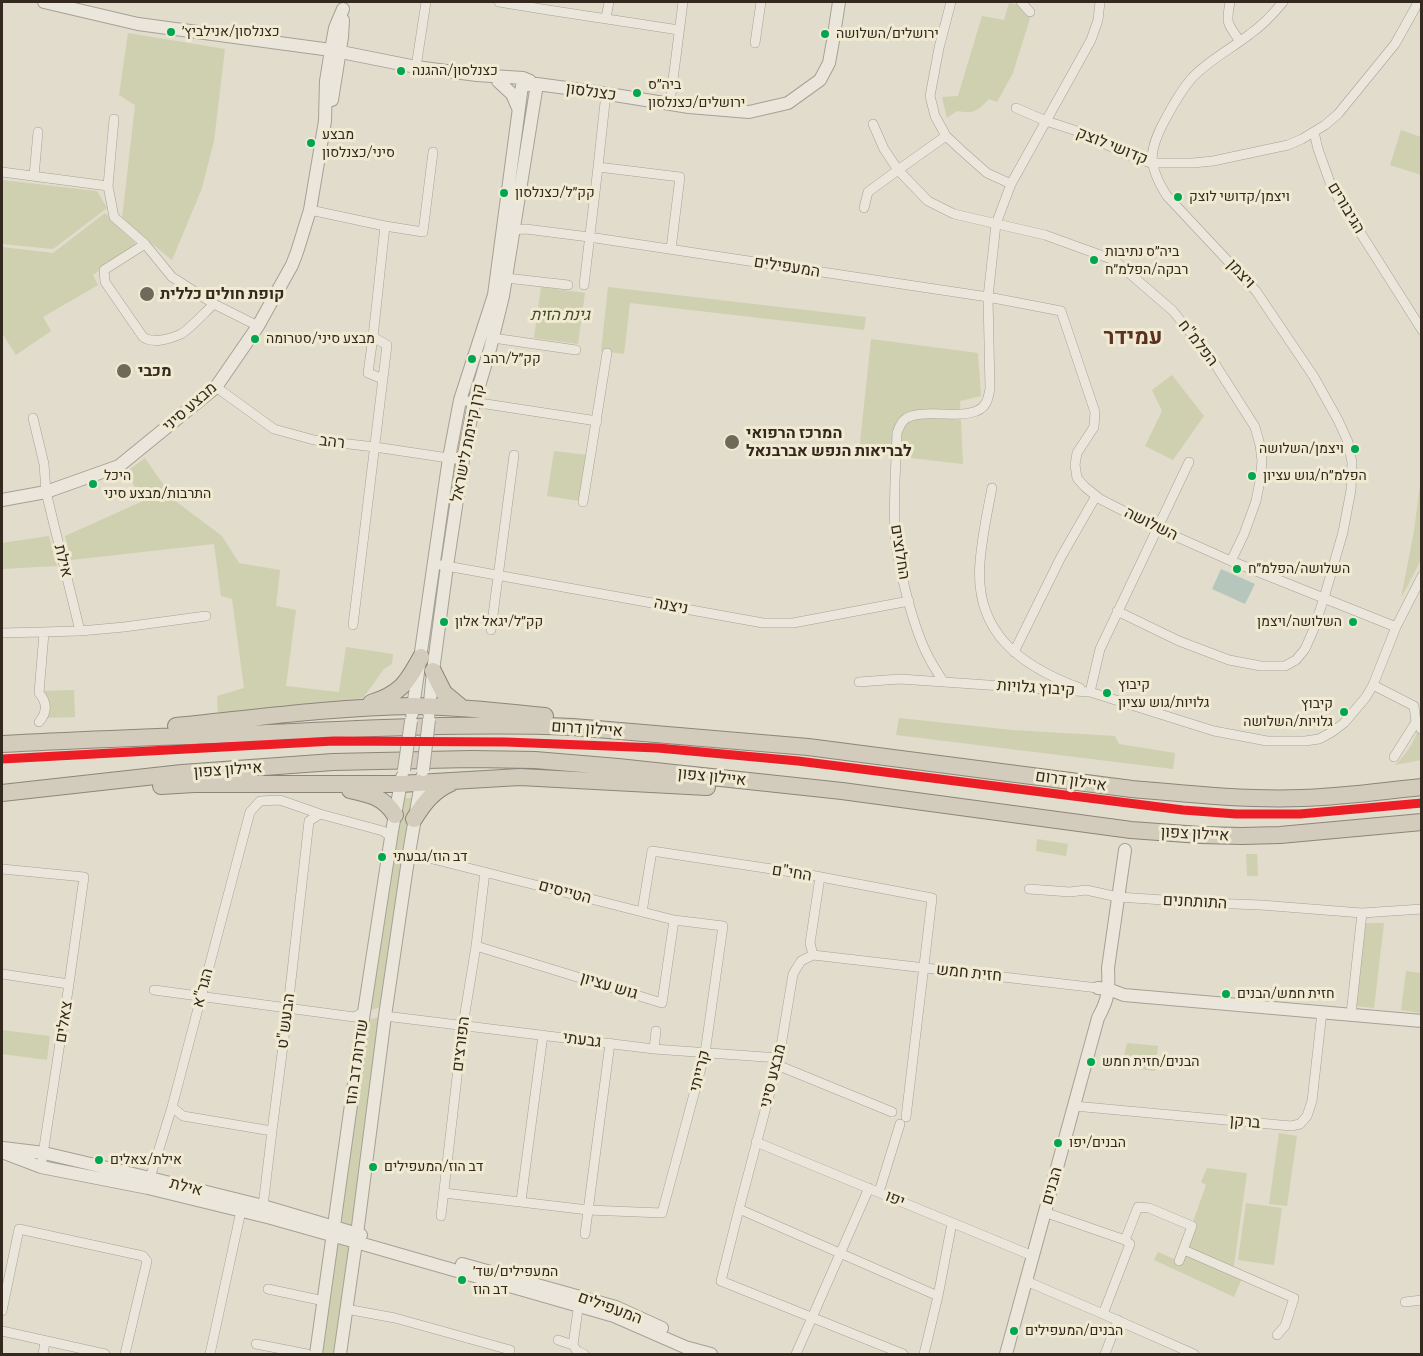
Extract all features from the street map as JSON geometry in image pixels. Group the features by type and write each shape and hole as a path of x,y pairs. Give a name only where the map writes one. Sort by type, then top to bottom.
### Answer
{"highway":[{"path":"354,709 385,699 397,692 412,674 421,657"},
{"path":"433,671 444,693 462,708"},
{"path":"9,744 354,709 421,714 462,708 721,729 807,747"},
{"name":"איילון דרום","path":"9,744 376,728 488,725 573,727 807,747 1183,794 1302,798 1345,796 1422,787"},
{"name":"איילון צפון","path":"2,793 182,773 333,762 535,760 842,791 1131,830 1200,835 1280,835 1422,822"},
{"path":"19,792 194,784 326,783 422,776 460,780 520,777 667,786 842,791"},
{"path":"414,819 427,799 435,792 460,780"},
{"path":"326,783 374,796 390,807 390,827"}],"street":[{"name":"כצנלסון","path":"44,2 138,24 249,39 335,55 354,62 393,63 689,106 748,112 788,103 820,80 829,63 839,2"},
{"path":"416,67 426,2"},
{"path":"503,2 679,30"},
{"path":"606,18 609,2"},
{"path":"670,103 683,2"},
{"path":"755,43 761,2"},
{"path":"951,2 930,96 935,116 946,136 987,173 1011,183"},
{"path":"1021,2 1030,12"},
{"path":"988,297 996,224 1011,183 1091,40 1098,20 1100,2"},
{"path":"1230,2 1227,18 1240,41"},
{"path":"1151,163 1157,134 1173,104 1191,79 1265,21 1284,2"},
{"path":"1314,132 1338,114 1395,44 1418,2"},
{"name":"מבצע סיני","path":"2,500 46,492 119,466 216,387 258,326 292,265 310,210 325,121 332,97 335,55 344,24 344,5"},
{"name":"כצנלסון","path":"477,75 498,81 522,82"},
{"path":"498,81 512,94 518,108"},
{"name":"קרן קיימת לישראל","path":"421,714 433,671 449,458 460,400 494,295 522,82"},
{"name":"קרן קיימת לישראל","path":"422,776 421,657 474,402 503,296 537,84"},
{"path":"584,285 606,93"},
{"name":"קדושי לוצק","path":"1016,108 1151,163 1213,161 1288,145 1314,132"},
{"path":"114,119 108,186 114,217 145,244 172,277 214,304 258,326"},
{"name":"הפלמ\"ח","path":"873,124 884,149 898,170 928,201 954,214 1045,235 1114,260 1173,310 1215,364 1255,427 1262,461 1260,481 1256,501 1231,561"},
{"path":"34,176 38,132"},
{"name":"הגיבורים","path":"1314,132 1332,188 1422,330"},
{"path":"864,208 868,192 946,136"},
{"path":"310,210 423,232 433,152"},
{"name":"ויצמן","path":"1118,611 1179,641 1229,660 1261,666 1285,666 1296,660 1305,649 1313,631 1343,532 1351,490 1352,462 1348,442 1314,377 1256,291 1167,196 1159,184 1151,163"},
{"path":"598,167 680,177 671,249"},
{"path":"2,172 108,186"},
{"path":"383,379 368,373 385,226"},
{"name":"המעפילים","path":"513,230 526,229 671,249 988,297 1061,311"},
{"path":"145,244 104,270 105,282 143,337 158,341 181,333 214,304"},
{"path":"506,278 568,285"},
{"name":"החלוצים","path":"943,681 928,656 909,601 895,535 897,433 905,418 917,415 969,414 979,410 986,403 990,389 988,297"},
{"name":"השלושה","path":"1061,311 1095,412 1094,427 1077,453 1075,465 1077,478 1085,487 1096,496 1159,529 1231,561 1396,627"},
{"path":"353,625 387,345 373,337"},
{"path":"493,338 576,350"},
{"path":"583,502 607,353"},
{"name":"רהב","path":"216,387 274,429 314,440 463,460"},
{"path":"460,400 597,421"},
{"name":"אילת","path":"33,418 44,464 46,492 80,631"},
{"path":"491,630 514,455"},
{"path":"992,488 980,564 985,609 994,628 1006,646 1024,661 1045,674 1090,692 1100,649 1189,462"},
{"path":"1014,652 1061,557 1096,496"},
{"name":"ניצנה","path":"440,565 763,623 794,623 909,601"},
{"path":"1396,627 1422,576"},
{"path":"2,633 80,631 207,616"},
{"name":"קיבוץ גלויות","path":"859,682 900,679 1090,692 1214,731 1267,741 1305,741 1319,739 1332,732 1357,709 1373,685 1396,627"},
{"path":"39,722 46,706 39,693 44,633"},
{"path":"1373,685 1414,706 1419,725 1394,757"},
{"name":"שדרות דב הוז","path":"316,1354 360,1018 390,827 421,714"},
{"name":"שדרות דב הוז","path":"340,1354 387,1000 422,776"},
{"name":"הגר\"א","path":"150,1178 172,1107 250,812 260,801 280,800 305,808"},
{"path":"305,808 320,814 390,827"},
{"name":"הבעש\"ט","path":"263,1206 309,821 305,808"},
{"path":"309,821 320,814"},
{"name":"הבנים","path":"1006,1354 1098,1018 1108,968 1125,850"},
{"name":"החי\"ם","path":"642,912 652,851 820,877 932,898 923,968"},
{"name":"הטייסים","path":"409,853 674,920 723,926"},
{"name":"צאלים","path":"2,869 84,877 41,1167"},
{"name":"הפורצים","path":"441,1216 463,1025 485,872"},
{"path":"813,955 810,943 820,877"},
{"name":"התותחנים","path":"1029,889 1070,892 1086,890 1118,897 1362,913 1422,909"},
{"path":"1351,1014 1362,913"},
{"name":"גוש עציון","path":"476,946 662,1003 674,920"},
{"name":"קרייתי","path":"588,1210 662,1213 705,1053 723,926"},
{"name":"מבצע סיני","path":"811,1318 721,1281 778,1061 793,974 801,961 813,955"},
{"name":"חזית חמש","path":"813,955 1103,993 1422,1021"},
{"path":"879,1192 903,1121 923,968"},
{"path":"2,974 69,984"},
{"path":"154,990 360,1018 371,1019 385,1016"},
{"path":"360,1018 387,1000"},
{"name":"ברקן","path":"1074,1106 1291,1126 1300,1124 1307,1116 1312,1101 1322,1012"},
{"name":"גבעתי","path":"385,1016 654,1049 778,1061 892,1112"},
{"path":"654,1049 656,1031"},
{"path":"521,1202 543,1035"},
{"path":"585,1234 609,1043"},
{"path":"172,1107 183,1116 272,1131"},
{"name":"יפו","path":"756,1142 1033,1256"},
{"name":"אילת","path":"2,1150 44,1152 263,1206 333,1231"},
{"name":"אילת","path":"2,1150 41,1167 137,1186 333,1231"},
{"path":"137,1186 150,1178"},
{"path":"796,1354 869,1188"},
{"path":"444,1193 588,1210"},
{"path":"210,1354 241,1211 233,1199"},
{"path":"263,1206 271,1218"},
{"path":"1103,1314 1138,1207 1149,1208 1192,1226 1179,1261"},
{"path":"738,1209 938,1296"},
{"path":"1044,1212 1127,1242"},
{"path":"924,1354 952,1223"},
{"path":"2,1311 19,1229 143,1256 147,1261 125,1354"},
{"name":"המעפילים","path":"333,1231 382,1242 579,1301 686,1347 709,1354"},
{"name":"המעפילים","path":"357,1238 380,1249 579,1301"},
{"path":"353,1261 361,1251 380,1249"},
{"path":"1184,1250 1294,1298 1285,1326 1277,1335"},
{"path":"1026,1281 1194,1354"},
{"path":"268,1289 324,1301"},
{"path":"1405,1302 1422,1300"},
{"path":"573,1345 579,1301"},
{"path":"346,1310 395,1318 510,1350"},
{"path":"811,1318 903,1354"},
{"path":"1105,1354 1118,1320"},
{"path":"2,1331 105,1354"},
{"path":"558,1340 573,1345 577,1351 584,1354"},
{"path":"42,1354 45,1342"},
{"path":"256,1344 307,1354"}],"green space":[{"path":"1009,3 1020,5 1030,18 1013,73 997,102 989,99 975,111 957,111 947,118 942,97 958,96 982,16 1004,20"},
{"path":"128,33 225,49 214,141 202,188 172,260 122,219 135,105 119,95"},
{"path":"1401,130 1421,137 1421,175 1390,165"},
{"path":"2,180 97,191 107,208 53,249 2,244"},
{"path":"105,213 137,245 93,275 98,285 43,317 51,331 16,355 2,333 2,247 53,253"},
{"name":"גינת הזית","path":"541,287 585,293 578,344 534,338"},
{"path":"608,287 866,317 864,330 630,303 624,354 601,351"},
{"path":"871,339 978,353 981,396 960,401 963,464 859,452"},
{"path":"1172,375 1204,416 1173,460 1145,446 1162,411 1152,390"},
{"path":"554,451 587,455 580,501 547,496"},
{"path":"145,458 174,500 222,536 239,563 280,570 276,606 296,610 286,686 339,692 346,647 393,654 392,664 384,669 363,698 340,703 218,715 217,696 244,688 232,599 221,596 214,544 71,560 65,536 143,501 126,472"},
{"path":"1421,477 1421,560 1401,598 1414,531"},
{"path":"49,536 57,566 2,569 2,543"},
{"path":"74,690 75,717 44,718 49,704 43,691"},
{"path":"899,718 1012,730 1115,736 1119,744 1175,753 1173,769 896,735"},
{"path":"1421,719 1421,760 1395,765 1412,744"},
{"path":"398,798 418,798 388,1000 378,1008 364,1012"},
{"path":"1037,839 1068,844 1066,856 1036,851"},
{"path":"1246,854 1257,854 1258,876 1247,876"},
{"path":"1365,923 1384,923 1374,1008 1356,1006"},
{"path":"1406,971 1421,973 1421,1013 1401,1010"},
{"path":"385,1016 357,1234 334,1226 362,1026 371,1019"},
{"path":"2,1030 50,1036 47,1060 2,1054"},
{"path":"1127,1043 1158,1046 1155,1071 1121,1067"},
{"path":"1279,1133 1297,1136 1287,1206 1269,1204"},
{"path":"1207,1168 1247,1173 1233,1272 1243,1276 1234,1297 1154,1260 1158,1252 1179,1261 1206,1185 1201,1182"},
{"path":"1246,1203 1282,1208 1274,1265 1238,1260"},
{"path":"332,1235 356,1242 340,1354 317,1354"}],"shaded area":[{"path":"1221,569 1255,584 1245,604 1212,589"}],"transit line":[{"path":"2,759 334,741 506,742 658,748 798,761 1183,810 1236,814 1300,814 1422,803"}],"place":[{"name":"כצנלסון/אנילביץ׳","path":"171,32"},
{"name":"ירושלים/השלושה","path":"825,34"},
{"name":"כצנלסון/ההגנה","path":"401,71"},
{"name":"ביה״ס ירושלים/כצנלסון","path":"637,93"},
{"name":"מבצע סיני/כצנלסון","path":"311,143"},
{"name":"קק״ל/כצנלסון","path":"504,193"},
{"name":"ויצמן/קדושי לוצק","path":"1178,197"},
{"name":"ביה״ס נתיבות רבקה/הפלמ״ח","path":"1094,260"},
{"name":"קופת חולים כללית","path":"147,294"},
{"name":"מבצע סיני/סטרומה","path":"255,339"},
{"name":"קק״ל/רהב","path":"472,359"},
{"name":"מכבי","path":"124,371"},
{"name":"המרכז הרפואי לבריאות הנפש אברבנאל","path":"732,442"},
{"name":"ויצמן/השלושה","path":"1355,449"},
{"name":"הפלמ״ח/גוש עציון","path":"1252,476"},
{"name":"היכל התרבות/מבצע סיני","path":"93,484"},
{"name":"השלושה/הפלמ״ח","path":"1237,569"},
{"name":"קק״ל/יגאל אלון","path":"444,622"},
{"name":"השלושה/ויצמן","path":"1353,622"},
{"name":"קיבוץ גלויות/גוש עציון","path":"1107,693"},
{"name":"קיבוץ גלויות/השלושה","path":"1344,712"},
{"name":"דב הוז/גבעתי","path":"382,857"},
{"name":"חזית חמש/הבנים","path":"1226,994"},
{"name":"הבנים/חזית חמש","path":"1091,1062"},
{"name":"הבנים/יפו","path":"1058,1143"},
{"name":"אילת/צאלים","path":"99,1160"},
{"name":"דב הוז/המעפילים","path":"373,1167"},
{"name":"המעפילים/שד׳ דב הוז","path":"462,1280"},
{"name":"הבנים/המעפילים","path":"1014,1331"}],"district":[{"name":"עמידר","path":"1133,338"}]}
